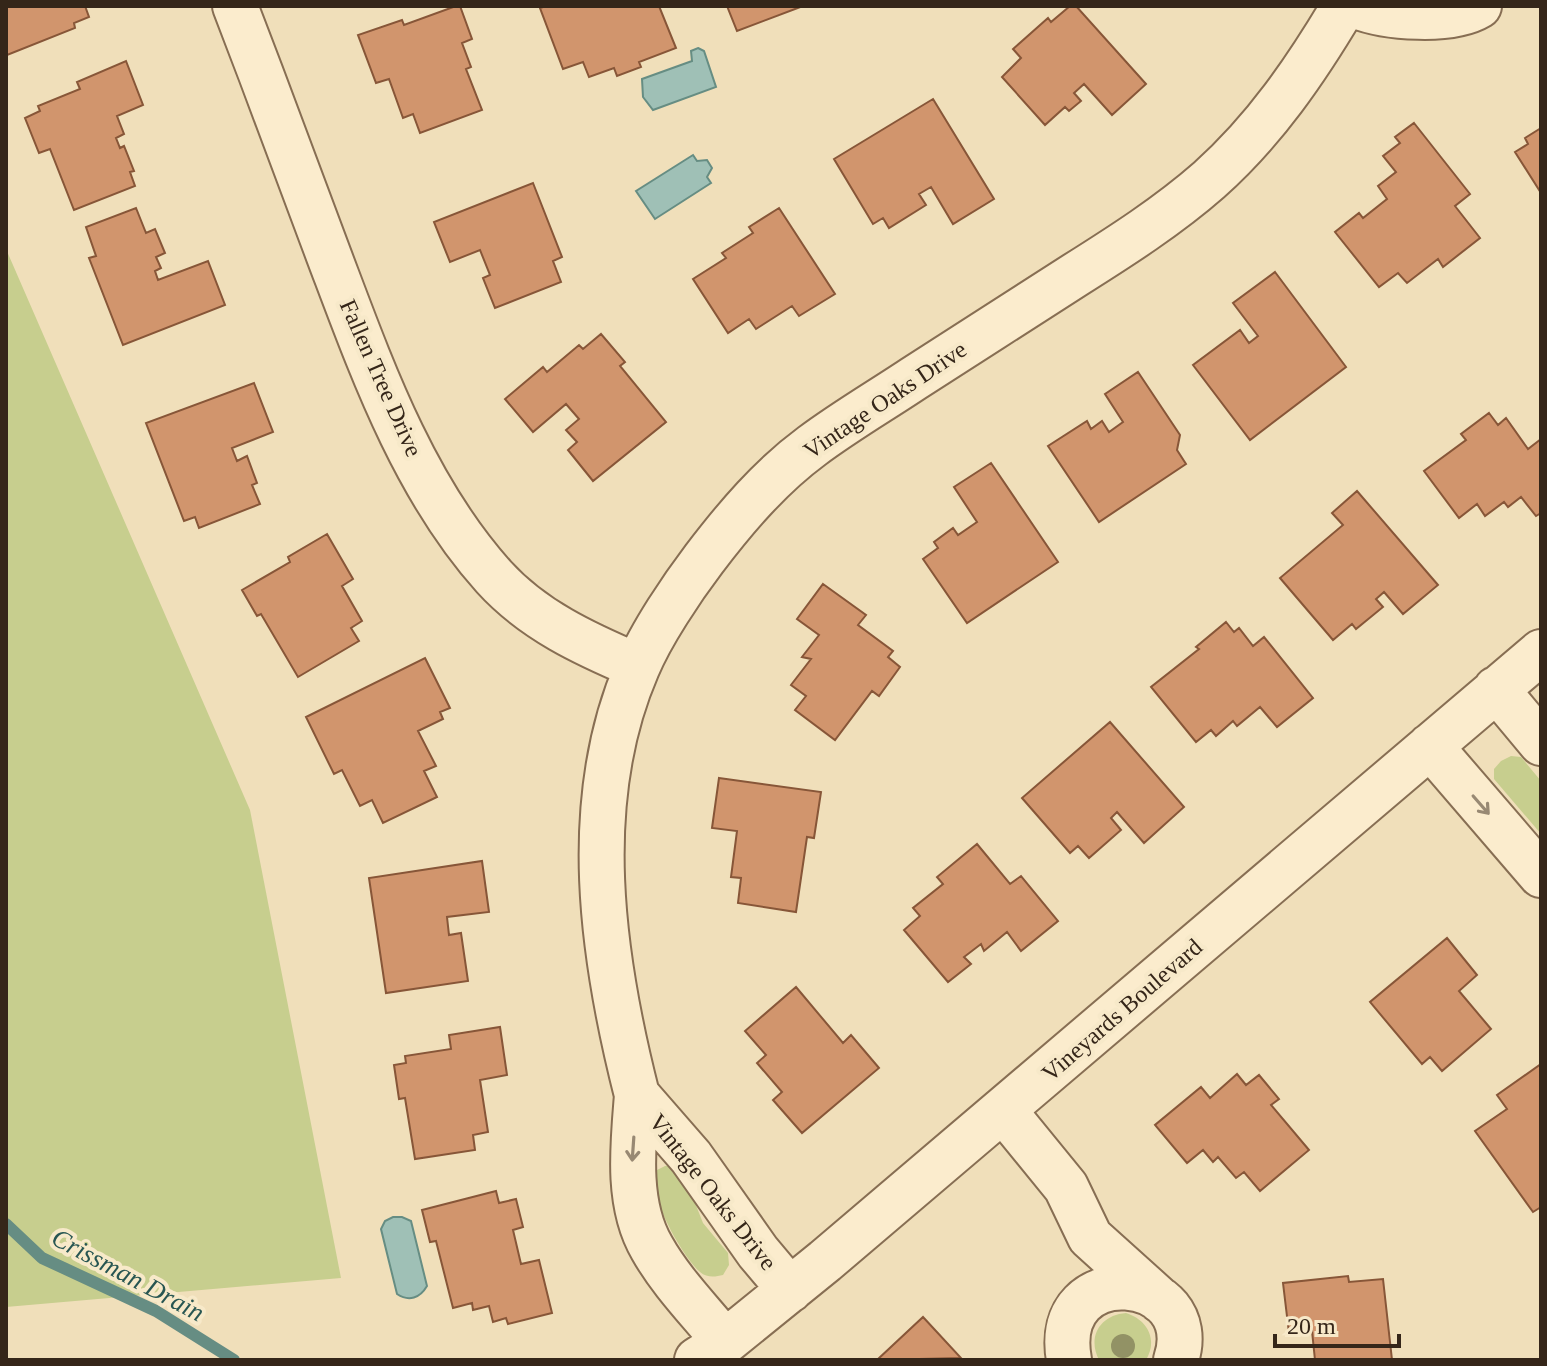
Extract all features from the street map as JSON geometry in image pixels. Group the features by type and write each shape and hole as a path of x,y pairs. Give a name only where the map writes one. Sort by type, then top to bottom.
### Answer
{"street":[{"name":"Fallen Tree Drive","path":"235,6 374,375 414,457 454,527 496,579 543,620 637,666"},
{"name":"Vintage Oaks Drive","path":"711,1351 650,1246 639,1210 632,1167 637,1095 622,1035 604,922 601,836 608,774 622,712 637,666 685,584 740,511 810,447 1138,235 1209,180 1272,115 1318,50 1344,6"},
{"path":"1356,6 1372,12 1434,16 1467,13 1479,6"},
{"name":"Vineyards Boulevard","path":"711,1351 790,1290 1004,1111 1541,652"},
{"path":"1496,689 1541,743"},
{"path":"1430,746 1541,875"},
{"name":"Vintage Oaks Drive","path":"637,1095 691,1157 758,1252 790,1290"},
{"path":"1004,1111 1066,1187 1090,1237 1173,1315 1179,1333 1176,1360"},
{"path":"1069,1360 1067,1334 1086,1277 1090,1237"},
{"path":"1077,1308 1091,1295 1109,1287 1127,1286 1145,1290 1161,1301"}],"green space":[{"path":"6,249 250,810 341,1278 6,1307"},
{"path":"1511,756 1521,757 1541,781 1541,834 1494,779 1494,769"},
{"path":"674,1165 682,1170 703,1223 728,1253 729,1265 723,1275 711,1276 700,1272 684,1253 661,1209 656,1194 655,1171"},
{"path":"1126,1313 1140,1320 1149,1332 1151,1345 1146,1360 1099,1360 1094,1343 1098,1329 1109,1318"}],"water":[{"path":"698,48 704,51 716,87 653,110 643,97 642,79 692,61 691,51"},
{"path":"693,155 697,161 707,160 712,168 707,177 711,183 655,219 636,191"},
{"path":"393,1217 411,1221 427,1286 414,1298 397,1294 381,1229 385,1221"}],"building":[{"path":"6,6 85,6 89,17 74,23 75,28 7,55"},
{"path":"460,6 472,39 462,43 471,67 466,69 482,110 420,133 413,114 403,118 389,79 376,83 358,35 402,20 404,25"},
{"path":"659,6 676,48 639,62 641,67 617,76 614,68 589,77 583,62 563,69 540,8"},
{"path":"727,6 803,6 737,31"},
{"path":"1070,6 1076,6 1146,84 1112,115 1084,84 1074,93 1081,101 1069,111 1065,107 1045,125 1002,77 1021,58 1013,49 1048,18 1051,22"},
{"path":"126,61 143,105 117,116 124,134 116,138 120,148 124,146 134,171 130,172 135,186 74,210 50,149 39,153 25,118 40,111 38,106 80,89 77,82"},
{"path":"933,99 994,199 953,224 931,187 919,194 926,205 889,228 883,218 873,224 834,159"},
{"path":"1414,123 1470,194 1455,206 1480,238 1443,267 1438,259 1407,283 1398,273 1379,287 1335,232 1359,213 1363,218 1387,199 1378,186 1396,172 1383,156 1400,143 1395,137"},
{"path":"1541,128 1541,193 1515,152 1528,144 1525,138"},
{"path":"533,183 562,257 553,261 561,282 495,308 483,278 490,275 480,250 450,262 434,222"},
{"path":"136,208 146,233 155,229 165,253 156,257 161,268 155,271 158,280 208,261 225,305 123,345 89,258 96,256 86,227"},
{"path":"779,208 835,294 799,316 792,306 756,329 749,319 728,333 693,279 726,258 722,253 753,233 749,227"},
{"path":"1275,272 1346,367 1250,440 1193,365 1240,330 1249,343 1258,336 1233,303"},
{"path":"601,334 625,362 620,366 666,422 593,481 568,450 577,442 566,430 579,419 566,404 533,432 505,399 543,367 547,372 579,345 583,349"},
{"path":"1138,372 1180,435 1177,450 1186,464 1099,522 1048,446 1087,421 1091,429 1102,421 1109,432 1123,422 1105,394"},
{"path":"254,383 273,432 232,448 237,461 247,456 257,483 252,485 260,504 199,528 195,517 184,521 146,423"},
{"path":"1489,413 1498,425 1506,418 1528,449 1541,439 1541,513 1536,516 1521,497 1508,507 1504,502 1485,516 1477,504 1459,518 1424,471 1466,440 1461,434"},
{"path":"991,463 1058,562 967,623 923,559 938,548 934,542 953,528 958,535 977,522 954,487"},
{"path":"1357,491 1438,585 1403,614 1384,592 1376,599 1383,607 1356,629 1352,624 1333,640 1280,578 1343,525 1332,513"},
{"path":"327,534 353,579 342,586 362,621 351,628 359,641 298,677 261,614 257,616 242,590 290,562 288,557"},
{"path":"823,584 866,615 858,625 893,651 888,657 900,667 879,696 872,691 835,740 795,710 806,696 791,685 811,659 802,657 819,635 797,619"},
{"path":"1226,622 1234,632 1239,628 1253,646 1264,637 1313,698 1277,727 1260,707 1237,726 1233,721 1216,736 1211,730 1196,742 1151,687 1199,649 1196,647"},
{"path":"425,658 450,708 440,712 443,719 418,731 436,766 424,771 437,797 383,823 372,800 360,806 342,770 334,774 306,717"},
{"path":"1110,722 1184,807 1144,843 1117,812 1111,818 1121,830 1089,858 1078,846 1070,853 1022,798"},
{"path":"719,778 821,792 814,838 807,837 796,912 738,903 741,878 731,877 737,831 712,828"},
{"path":"977,844 1010,884 1021,876 1058,921 1021,951 1007,932 984,951 981,944 964,957 971,964 948,982 904,930 920,916 913,908 943,884 937,877"},
{"path":"482,861 489,912 447,917 449,935 461,933 468,981 386,993 369,878"},
{"path":"1447,938 1477,975 1459,991 1491,1029 1442,1071 1430,1057 1422,1064 1370,1002"},
{"path":"796,987 843,1043 851,1035 879,1068 802,1133 773,1100 782,1092 757,1063 766,1055 745,1031"},
{"path":"500,1027 507,1075 480,1080 488,1132 473,1135 475,1150 415,1159 405,1098 399,1099 394,1065 406,1063 405,1056 451,1049 449,1035"},
{"path":"1541,1064 1541,1207 1533,1212 1475,1131 1507,1109 1497,1095"},
{"path":"1237,1074 1246,1085 1259,1075 1279,1099 1271,1105 1309,1150 1260,1191 1244,1172 1236,1178 1218,1157 1213,1162 1203,1150 1187,1163 1155,1125 1201,1087 1210,1098"},
{"path":"496,1191 499,1203 516,1199 523,1227 513,1230 521,1264 539,1260 552,1313 508,1324 506,1318 493,1322 489,1306 473,1310 472,1303 453,1308 436,1241 430,1242 422,1210"},
{"path":"1348,1276 1349,1282 1383,1279 1392,1360 1315,1360 1312,1331 1289,1333 1283,1283"},
{"path":"923,1317 961,1358 877,1360"}],"waterway":[{"name":"Crissman Drain","path":"6,1224 42,1258 156,1311 234,1360"}]}
